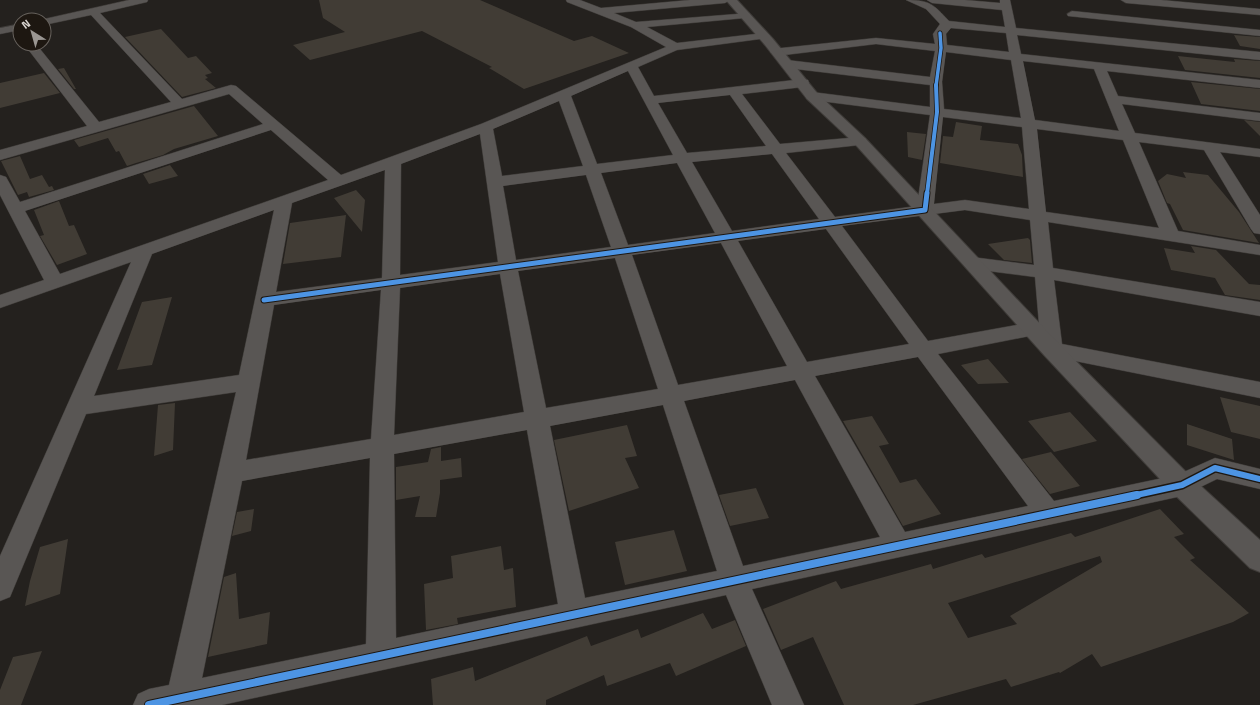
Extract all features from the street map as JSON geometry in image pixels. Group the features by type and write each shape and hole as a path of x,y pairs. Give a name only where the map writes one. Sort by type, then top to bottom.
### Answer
{"street":[{"path":"52,20 143,0"},
{"path":"571,0 635,26 675,47"},
{"path":"598,11 725,0"},
{"path":"731,0 764,36 808,89 860,141 925,210 1052,350 1182,485 1260,559"},
{"path":"911,0 930,7 942,35 936,82 937,112 925,210"},
{"path":"932,0 1006,3 1010,31 1017,57 1029,124 1052,350"},
{"path":"1126,0 1211,4 1260,12"},
{"path":"93,11 180,104"},
{"path":"635,26 745,15"},
{"path":"781,58 876,41 1010,31 1073,22 1260,33"},
{"path":"1073,22 1260,56"},
{"path":"0,31 12,29"},
{"path":"942,35 1017,57 1260,84"},
{"path":"0,302 394,162 486,127 675,47 764,36"},
{"path":"36,52 96,128"},
{"path":"781,58 936,82"},
{"path":"630,66 683,158 898,545"},
{"path":"1099,66 1171,235"},
{"path":"0,156 231,89 339,181"},
{"path":"650,100 734,92 808,89 937,112 1260,153"},
{"path":"734,92 832,223 924,350 1048,513"},
{"path":"564,95 622,252 734,580 788,705"},
{"path":"1113,99 1260,117"},
{"path":"16,209 273,125"},
{"path":"486,127 508,267 574,614"},
{"path":"495,182 683,158 860,141"},
{"path":"1209,146 1245,192 1260,229"},
{"path":"381,655 382,446 391,283 394,162"},
{"path":"0,180 55,282"},
{"path":"182,698 231,473 285,200"},
{"path":"264,300 965,205 1171,235 1260,250"},
{"path":"0,588 145,250"},
{"path":"972,263 1044,272 1260,309"},
{"path":"231,473 537,420 1033,329"},
{"path":"1052,350 1260,390"},
{"path":"78,407 249,382"},
{"path":"149,705 1182,485 1215,468 1260,479"}],"building":[{"path":"319,0 480,0 574,41 592,36 629,53 524,89 489,68 492,67 422,31 310,60 293,45 345,32 323,18"},
{"path":"161,29 188,58 196,56 212,73 205,75 208,78 205,79 216,88 182,97 125,37"},
{"path":"1234,35 1260,37 1260,49 1240,46"},
{"path":"1178,56 1235,62 1234,59 1260,61 1260,78 1185,70"},
{"path":"64,68 76,89 74,89 58,69"},
{"path":"44,73 60,93 0,108 0,83"},
{"path":"1191,82 1260,89 1260,111 1201,104"},
{"path":"194,106 218,136 174,149 163,155 127,166 119,151 116,152 108,138 79,147 74,140"},
{"path":"1244,120 1260,122 1260,136"},
{"path":"956,122 982,126 980,140 1018,144 1022,155 1023,177 940,163 943,136 953,137"},
{"path":"907,132 926,134 922,160 908,157"},
{"path":"20,156 30,179 42,175 49,187 52,186 54,190 29,197 27,192 18,195 1,161"},
{"path":"170,165 178,176 149,184 143,174"},
{"path":"1183,172 1208,175 1239,212 1259,243 1183,230 1170,204 1167,203 1158,181 1167,174 1186,178"},
{"path":"356,190 365,200 362,232 334,198"},
{"path":"59,201 69,226 74,225 87,254 57,265 40,236 44,235 34,210"},
{"path":"346,215 341,257 283,264 290,223"},
{"path":"1028,238 1030,240 1032,263 1004,260 988,244"},
{"path":"1191,246 1216,250 1249,284 1260,285 1260,300 1225,295 1215,278 1171,270 1164,248 1195,253"},
{"path":"172,297 152,365 117,370 142,302"},
{"path":"988,359 1009,383 978,384 961,365"},
{"path":"1220,397 1260,406 1260,439 1231,432"},
{"path":"175,403 173,450 154,456 158,405"},
{"path":"1070,412 1097,441 1054,452 1028,421"},
{"path":"872,416 889,444 879,446 900,483 916,479 941,514 903,526 843,421"},
{"path":"1187,424 1232,439 1234,460 1187,445"},
{"path":"627,425 637,456 625,458 639,488 569,511 554,440"},
{"path":"441,447 441,461 461,458 462,477 440,480 440,493 436,517 415,517 420,496 396,500 396,467 428,462 431,449"},
{"path":"1051,452 1080,486 1050,494 1022,459"},
{"path":"756,488 769,518 730,526 719,495"},
{"path":"254,509 251,531 232,536 237,512"},
{"path":"1160,509 1184,534 1174,537 1195,558 1190,560 1249,613 1233,622 1101,667 1092,654 1060,673 1059,672 1011,687 1006,679 913,705 844,705 813,637 781,650 763,609 836,581 841,589 931,564 933,569 982,554 985,558 1071,533 1075,537","holes":["1100,556 1102,562 1010,616 1017,624 968,638 948,603"]},
{"path":"674,530 687,571 625,585 615,542"},
{"path":"68,539 60,594 25,606 30,581 40,547"},
{"path":"501,546 504,570 513,568 516,607 457,618 458,624 426,630 424,584 453,578 451,556"},
{"path":"236,573 239,619 270,612 267,644 208,657 224,577"},
{"path":"703,613 712,629 735,620 746,646 676,676 670,663 607,686 604,675 546,700 546,705 433,705 431,679 473,667 475,681 587,636 591,646 638,629 641,638"},
{"path":"42,651 21,705 0,705 0,690 13,657"}],"cycle path":[{"path":"264,300 925,210 937,112 936,82 941,48 940,33"},
{"path":"149,705 1182,485 1215,468 1260,479"}]}
